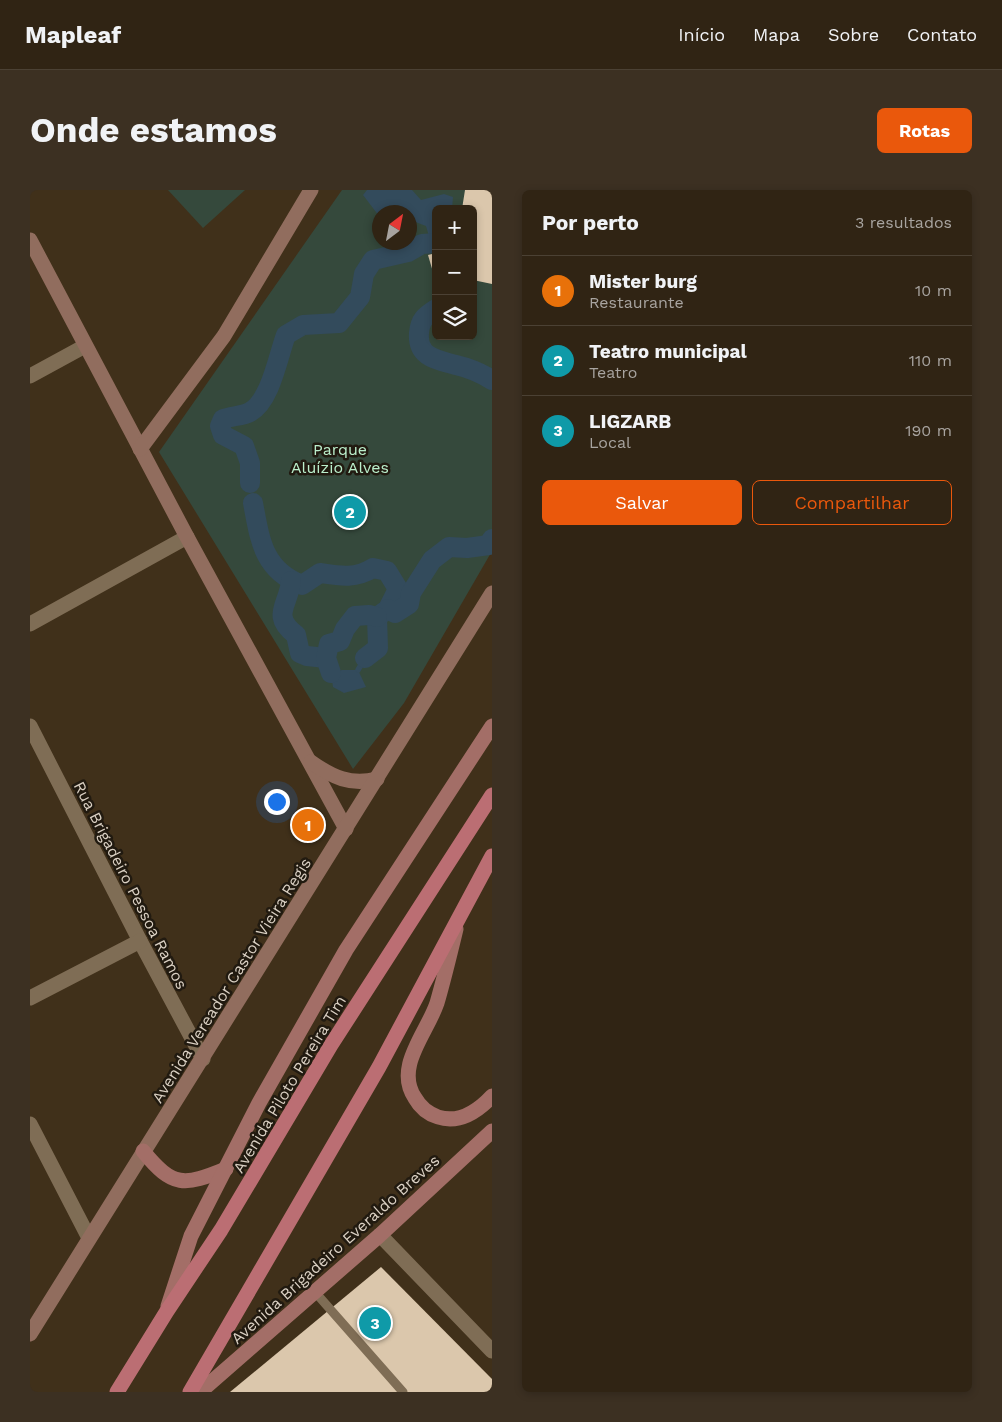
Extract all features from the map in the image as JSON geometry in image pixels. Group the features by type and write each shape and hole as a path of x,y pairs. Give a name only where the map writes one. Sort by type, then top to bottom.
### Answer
{"highway":[{"name":"Avenida Piloto Pereira Tim","path":"116,1392 167,1310 217,1237 331,1044 492,794"},
{"path":"190,1392 379,1067 457,925 492,856"}],"main road":[{"path":"167,1310 191,1236 259,1103 333,972 492,726"},
{"path":"457,925 436,1004 412,1056 408,1072 409,1087 426,1111 440,1118 455,1118 468,1115 479,1110 492,1096"},
{"name":"Avenida Brigadeiro Everaldo Breves","path":"200,1392 380,1235 492,1131"},
{"path":"143,1151 159,1170 177,1180 196,1181 226,1169"}],"street":[{"path":"140,449 224,336 311,190"},
{"path":"30,240 187,537 346,829"},
{"path":"30,376 85,346"},
{"path":"30,624 187,537"},
{"name":"Avenida Vereador Castor Vieira Regis","path":"30,1334 492,593"},
{"name":"Rua Brigadeiro Pessoa Ramos","path":"30,726 36,751 203,1059"},
{"path":"309,761 343,780 361,782 377,779"},
{"path":"30,998 140,941"},
{"path":"30,1124 89,1238"},
{"path":"380,1235 492,1351"}],"lane":[{"path":"314,1292 403,1392"}],"green space":[{"path":"168,190 245,190 203,228"},
{"name":"Parque Aluízio Alves","path":"342,190 476,190 492,201 492,551 404,703 353,769 159,452"}],"water":[{"path":"367,190 412,190 421,200 444,194 453,197 452,205 432,205 431,243 426,226 417,223 417,205 372,205 372,207 363,195"},
{"path":"342,670 358,670 366,687 344,693 333,687 331,673"}],"building":[{"path":"465,190 492,190 492,284 477,281 477,205 463,205"},
{"path":"432,254 432,269 428,255"},
{"path":"381,1267 492,1379 492,1392 230,1392"}],"waterway":[{"path":"250,483 250,463 244,446 223,435 220,426 223,419 250,412 263,398 269,388 286,335 303,325 339,323 360,297 364,274 373,260 408,252 422,244 432,243"},
{"path":"432,312 424,319 419,333 421,348 425,353 436,359 470,369 492,380"},
{"path":"253,503 265,552 271,562 289,579 302,585 320,573 347,576 360,574 373,568 387,571 398,589 388,609 377,617 378,648 365,658"},
{"path":"388,609 395,613 409,604 411,593 432,560 449,547 467,548 489,545 492,539"},
{"path":"291,581 282,615 284,622 296,635 300,653 307,656 326,658"},
{"path":"331,673 326,658 329,644 340,641 345,629 355,616 369,615 377,617"},
{"path":"358,670 365,658"}],"place":[{"name":"Teatro municipal","path":"350,512"},
{"name":"Mister burg","path":"308,825"},
{"name":"LIGZARB","path":"375,1323"}]}
